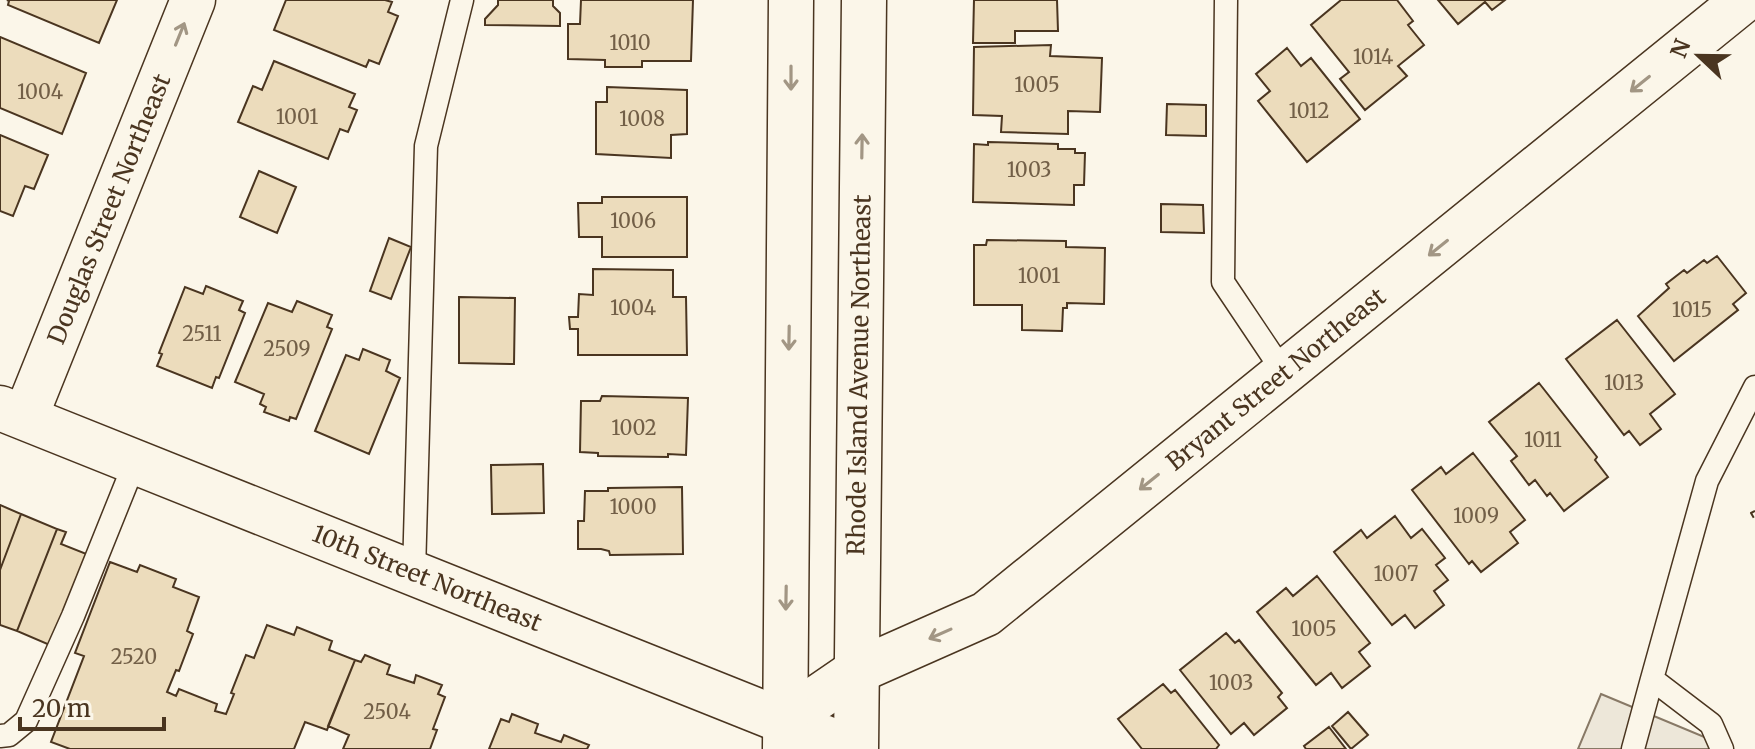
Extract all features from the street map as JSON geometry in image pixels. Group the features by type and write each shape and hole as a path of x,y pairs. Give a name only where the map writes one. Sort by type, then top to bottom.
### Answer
{"street":[{"name":"Douglas Street Northeast","path":"13,413 193,0"},
{"path":"785,735 791,0"},
{"name":"Rhode Island Avenue Northeast","path":"854,749 864,0"},
{"name":"Bryant Street Northeast","path":"785,735 855,672 986,614 1744,0"},
{"name":"10th Street Northeast","path":"13,413 414,572 785,735 854,749"}],"lane":[{"path":"414,572 426,146 462,0"},
{"path":"1226,0 1223,282 1284,373"},
{"path":"1633,749 1707,481 1755,387"},
{"path":"0,736 9,735 26,721 73,616 135,462"},
{"path":"1652,679 1711,724 1722,749"}],"shaded area":[{"path":"1601,694 1733,749 1578,749"}],"building":[{"path":"7,0 117,0 99,43 8,5"},
{"path":"286,0 385,0 392,2 388,12 398,16 379,64 369,60 366,67 274,30"},
{"path":"498,0 553,0 553,6 560,13 560,26 485,25 485,19 498,5"},
{"path":"581,0 693,0 691,61 642,61 642,67 605,67 605,60 568,59 568,24 580,24"},
{"path":"974,0 1057,0 1058,31 1015,31 1015,43 973,43"},
{"path":"1341,0 1397,0 1413,21 1408,25 1424,45 1398,66 1407,76 1365,110 1340,79 1349,72 1311,25"},
{"path":"1438,0 1505,0 1492,10 1485,2 1458,24"},
{"path":"0,37 86,73 62,134 0,108"},
{"path":"1051,45 1050,56 1102,58 1100,112 1068,111 1068,134 1001,132 1002,116 973,115 974,47"},
{"path":"1287,48 1301,66 1311,58 1360,119 1307,162 1258,101 1270,91 1256,74"},
{"path":"274,61 355,94 349,107 357,110 348,132 340,129 328,159 238,122 253,86 262,90"},
{"path":"607,87 687,90 687,134 671,135 671,158 596,154 596,102 607,102"},
{"path":"1167,104 1206,105 1206,136 1166,135"},
{"path":"0,135 48,155 34,189 25,186 13,216 0,211"},
{"path":"988,142 1058,144 1058,149 1075,149 1075,153 1085,153 1084,185 1074,185 1074,205 973,202 974,144 988,145"},
{"path":"259,171 296,187 277,233 240,217"},
{"path":"602,197 687,197 687,257 602,257 602,237 579,237 578,203 602,203"},
{"path":"1161,204 1203,205 1204,233 1161,232"},
{"path":"389,238 411,247 391,299 370,291"},
{"path":"987,240 1066,241 1066,247 1105,248 1104,304 1067,303 1067,308 1063,308 1062,331 1022,330 1022,305 974,305 974,245 986,245"},
{"path":"1717,256 1746,293 1733,304 1738,310 1674,361 1638,316 1669,288 1666,284 1684,270 1687,273 1704,260 1707,263"},
{"path":"593,269 673,270 673,297 686,297 687,355 578,355 578,329 570,329 569,317 578,317 579,294 593,295"},
{"path":"206,286 243,301 239,310 245,313 212,388 157,366 162,354 159,353 185,287 203,294"},
{"path":"459,297 515,298 514,364 459,363"},
{"path":"297,301 332,315 327,327 332,329 296,419 290,417 289,421 264,412 266,407 260,404 264,394 235,382 268,303 292,312"},
{"path":"1617,320 1675,394 1650,414 1661,429 1640,445 1629,431 1624,435 1566,359"},
{"path":"363,349 390,360 386,371 400,378 369,454 315,431 346,355 359,360"},
{"path":"1539,383 1597,457 1595,460 1608,477 1564,511 1535,480 1529,485 1511,461 1517,456 1489,422"},
{"path":"602,396 688,398 686,455 598,456 598,453 580,452 581,401 600,401"},
{"path":"1473,453 1525,520 1510,532 1518,543 1481,572 1472,561 1469,564 1412,490 1441,467 1446,474"},
{"path":"543,464 544,513 492,514 491,465"},
{"path":"682,487 683,554 610,555 609,551 601,549 578,549 578,521 584,521 585,491"},
{"path":"0,505 21,514 0,570"},
{"path":"21,514 57,529 17,631 0,625 0,570"},
{"path":"1395,516 1411,538 1422,529 1445,558 1436,565 1448,580 1434,591 1444,605 1415,628 1405,615 1392,625 1334,552 1361,530 1367,538"},
{"path":"57,529 66,532 61,544 89,555 52,646 17,631"},
{"path":"110,562 137,572 140,565 176,579 173,587 199,597 187,631 193,634 167,692 176,696 179,689 217,704 215,711 226,714 246,655 254,658 267,625 294,635 297,627 332,641 329,650 355,660 327,730 305,722 294,749 70,749 51,742 84,656 75,653"},
{"path":"1317,576 1370,643 1359,652 1370,666 1342,688 1331,673 1316,685 1257,612 1286,588 1293,596"},
{"path":"1226,633 1235,643 1239,640 1282,693 1278,697 1287,708 1254,735 1244,723 1231,734 1180,670"},
{"path":"365,655 390,665 387,674 414,683 416,675 442,685 438,694 445,697 433,729 437,730 430,749 343,749 349,735 328,726 355,660 361,662"},
{"path":"1163,684 1171,693 1175,690 1219,745 1216,749 1142,749 1118,719"},
{"path":"1348,712 1368,735 1351,749 1332,726"},
{"path":"512,714 538,724 535,733 561,742 564,735 589,745 587,749 489,749 501,719 509,722"},
{"path":"1329,727 1346,749 1306,749 1304,746"}],"fence":[{"path":"1755,511 1751,513 1755,520"}]}
